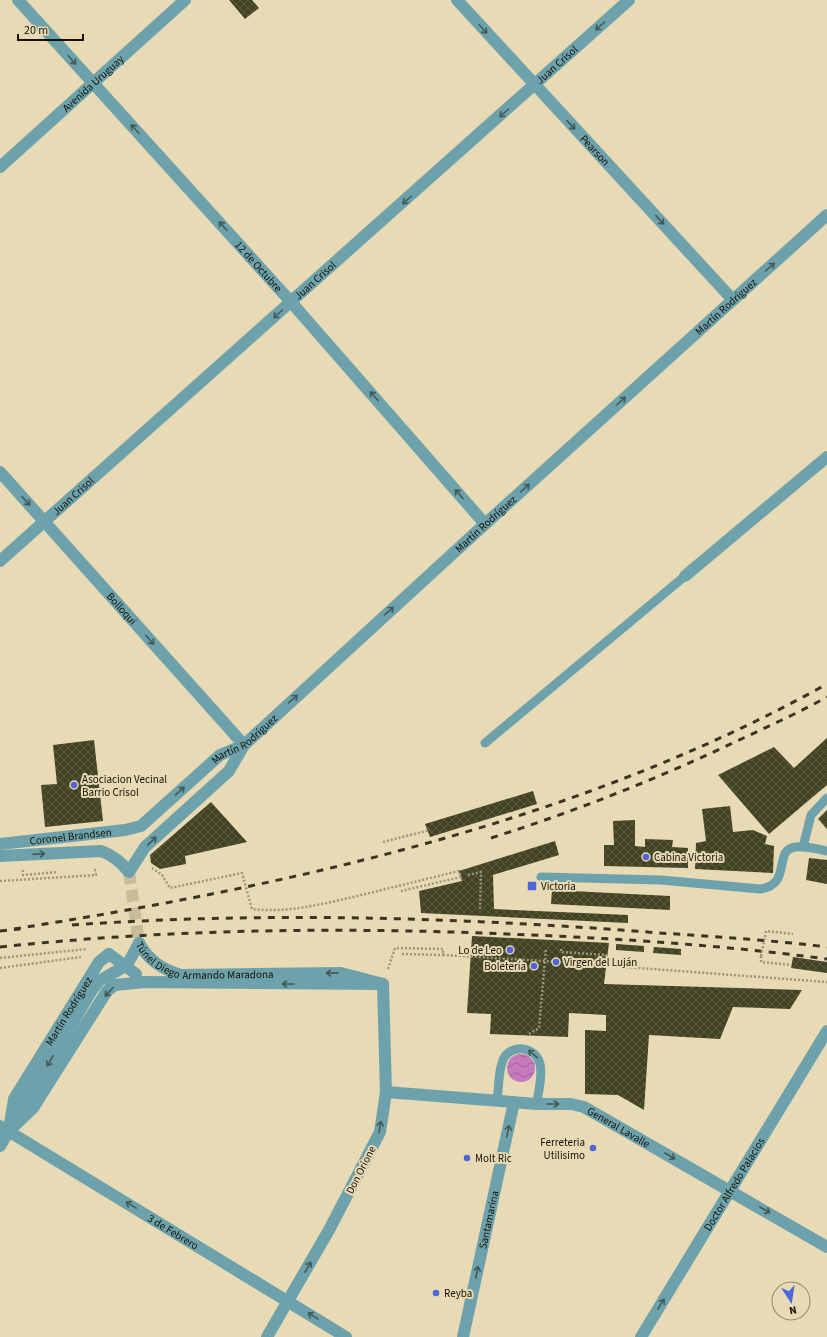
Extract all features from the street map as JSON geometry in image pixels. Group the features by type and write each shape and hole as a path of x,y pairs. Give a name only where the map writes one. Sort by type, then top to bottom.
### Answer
{"street":[{"name":"12 de Octubre","path":"18,0 292,302 485,524"},
{"name":"Avenida Uruguay","path":"0,167 185,0"},
{"name":"Pearson","path":"457,0 733,300"},
{"name":"Juan Crisol","path":"0,561 629,0"},
{"name":"Martín Rodríguez","path":"140,826 220,755 244,745 485,524 827,215"},
{"path":"685,576 827,457"},
{"name":"Bolloqui","path":"0,472 244,745"},
{"path":"0,856 101,851 110,854 120,861 129,872 145,847 229,771 244,745"},
{"name":"Coronel Brandsen","path":"0,844 125,830 140,826"},
{"name":"Túnel Diego Armando Maradona","path":"4,1129 98,981 127,965 139,943 153,962 165,970 181,975 341,973 383,984"},
{"name":"Martín Rodríguez","path":"0,1146 14,1098 99,962 109,954"},
{"path":"109,954 140,978"},
{"name":"Martín Rodríguez","path":"4,1129 33,1108 107,991 115,985 140,978 383,984"},
{"name":"Don Orione","path":"267,1337 289,1301 357,1179 380,1132 386,1092 383,984"},
{"name":"Doctor Alfredo Palacios","path":"641,1337 827,1031"},
{"name":"General Lavalle","path":"386,1092 537,1104 571,1104 584,1107 731,1190 827,1247"},
{"name":"Santamarina","path":"463,1337 514,1102"},
{"name":"3 de Febrero","path":"4,1129 346,1337"}],"lane":[{"path":"485,743 685,576"},
{"path":"803,847 811,815 827,798"},
{"path":"541,877 661,880 766,888 778,880 785,852 792,848 803,847 827,851"},
{"path":"497,1100 503,1060 512,1051 525,1049 536,1056 541,1068 537,1104"}],"path":[{"path":"383,842 430,830"},
{"path":"150,866 162,875 170,888 242,873 252,909 266,911 289,909 336,901 459,871 461,877 401,891"},
{"path":"468,875 481,872 480,908"},
{"path":"792,965 761,962 766,931 793,934"},
{"path":"383,984 395,948 443,949 443,955"},
{"path":"525,1049 526,1036 539,1028 546,948"},
{"path":"0,958 92,949"},
{"path":"561,949 560,952 606,955 605,965"},
{"path":"0,968 109,954"},
{"path":"402,954 545,960 827,982"}],"water":[{"path":"521,1054 531,1058 535,1068 531,1078 521,1082 511,1078 507,1068 511,1058"}],"building":[{"path":"229,0 252,0 259,8 245,19"},
{"path":"827,738 827,785 769,834 718,775 774,747 794,768"},
{"name":"Asociacion Vecinal Barrio Crisol","path":"94,740 103,821 45,827 41,785 57,784 53,745"},
{"path":"533,791 537,804 430,837 425,824"},
{"path":"211,802 247,842 185,856 186,864 160,869 151,863 150,855"},
{"path":"730,806 733,832 753,830 767,836 765,844 774,846 773,873 695,869 696,843 706,841 702,809"},
{"path":"827,810 827,829 818,819"},
{"name":"Cabina Victoria","path":"635,820 635,846 645,847 645,839 673,840 672,847 688,848 688,868 604,866 604,845 614,845 613,821"},
{"path":"555,841 559,855 493,875 494,909 628,915 628,923 421,913 419,891 462,881 459,871"},
{"path":"809,858 827,860 827,884 806,880"},
{"path":"552,890 670,896 670,910 551,904"},
{"path":"472,936 609,943 604,984 802,990 790,1009 733,1007 720,1039 649,1035 644,1110 618,1095 585,1094 585,1030 606,1031 606,1015 569,1013 568,1037 490,1034 491,1014 467,1013"},
{"path":"616,944 644,946 644,952 616,950"},
{"path":"654,947 681,949 681,955 653,953"},
{"path":"793,957 827,962 827,973 791,968"}],"tunnel":[{"path":"129,872 139,943"}],"railway":[{"path":"14,929 119,912 224,892 328,869 432,842 534,811 635,774 732,732 827,684"},
{"path":"491,838 554,817 646,781 707,755 827,697"},
{"path":"72,925 212,918 282,917 493,922 755,940 827,947"},
{"path":"0,931 20,929"},
{"path":"0,947 127,936 317,930 507,934 627,940 707,946 827,959"}],"place":[{"name":"Asociacion Vecinal Barrio Crisol","path":"74,785"},
{"name":"Cabina Victoria","path":"646,857"},
{"name":"Victoria","path":"532,886"},
{"name":"Lo de Leo","path":"510,950"},
{"name":"Virgen del Luján","path":"556,962"},
{"name":"Boletería","path":"534,966"},
{"name":"Ferreteria Utilisimo","path":"593,1148"},
{"name":"Molt Ric","path":"467,1158"},
{"name":"Reyba","path":"436,1293"}]}
